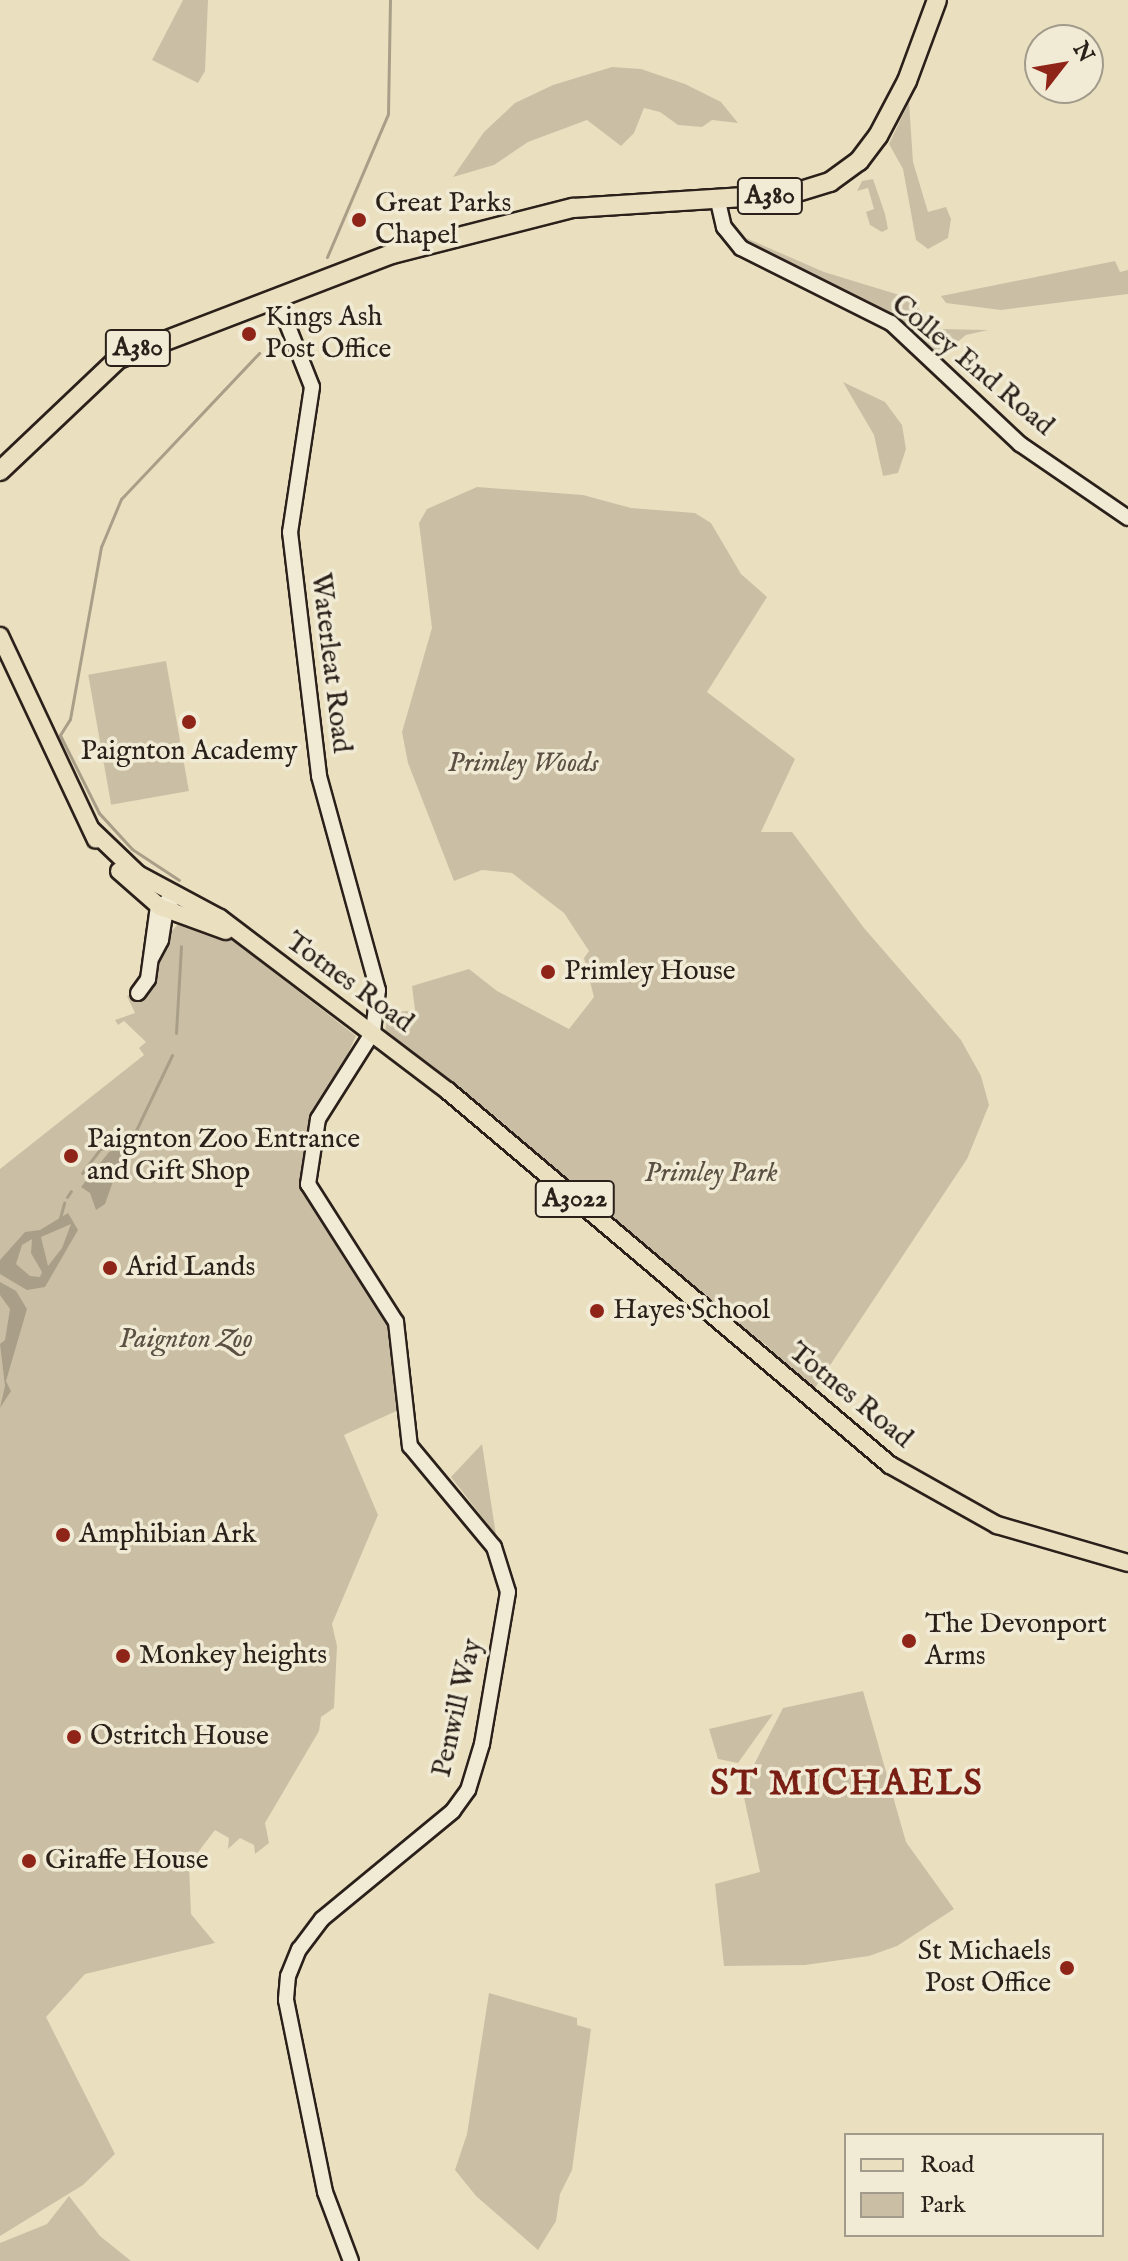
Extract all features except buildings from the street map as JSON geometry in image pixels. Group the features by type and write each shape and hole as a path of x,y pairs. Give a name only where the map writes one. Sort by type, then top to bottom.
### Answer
{"highway":[{"name":"A380","path":"1,475 118,359 278,301 392,254 542,213 799,193 848,171 872,145 894,107 937,0"}],"main road":[{"name":"Totnes Road","path":"0,636 92,830 166,900 239,934 373,1032 528,1155 635,1253 890,1465 997,1525 1128,1563"}],"street":[{"name":"Colley End Road","path":"717,197 724,227 741,248 891,323 1011,437 1128,518"},
{"name":"Waterleat Road","path":"278,301 312,387 293,494 291,561 319,776 378,990 373,1032"},
{"path":"138,993 148,979 166,900"},
{"name":"Penwill Way","path":"351,2261 325,2192 286,2000 288,1976 299,1949 322,1919 453,1811 468,1790 482,1744 508,1592 494,1547 406,1437 403,1357 396,1322 308,1184 311,1145 318,1119 373,1032"}],"green space":[{"path":"183,0 208,0 205,71 198,83 152,60"},
{"path":"612,67 641,69 685,84 721,102 738,123 712,120 702,127 678,125 660,112 644,108 634,133 621,146 587,120 528,142 494,165 453,177 484,132 515,103 553,85"},
{"path":"909,102 913,162 928,212 946,207 951,219 948,238 928,249 916,240 903,169 889,144"},
{"path":"873,179 888,229 882,232 870,225 866,212 874,209 868,188 857,191 862,181"},
{"path":"737,225 746,238 824,272 906,297 941,329 988,330 966,335 937,358 899,321 857,296 783,265 751,246"},
{"path":"1115,261 1120,272 1128,270 1128,294 1001,310 946,303 941,296"},
{"path":"843,382 885,402 902,425 906,449 898,473 883,476 874,435"},
{"name":"Primley Woods","path":"477,487 583,495 631,508 695,513 711,523 741,574 767,597 707,692 795,759 761,832 792,832 864,928 961,1040 981,1076 989,1105 967,1159 813,1391 766,1345 665,1267 497,1118 385,1032 388,1013 415,1010 412,986 469,969 497,991 569,1029 594,997 584,958 589,951 564,913 512,873 482,870 454,881 408,763 402,732 432,628 419,523 427,509"},
{"path":"166,661 189,791 111,805 88,675"},
{"name":"Paignton Zoo","path":"193,921 236,943 356,1036 318,1119 308,1184 396,1322 405,1407 344,1435 378,1515 332,1624 337,1646 334,1708 321,1717 319,1731 265,1823 269,1843 255,1854 254,1845 240,1838 228,1849 229,1838 215,1830 189,1864 191,1914 215,1943 85,1974 46,2017 115,2154 83,2185 0,2236 0,1169 144,1055 139,1048 146,1042 124,1021 118,1025 115,1020 135,1013 127,996 151,988 170,933 179,923"},
{"path":"482,1444 496,1535 451,1477"},
{"path":"863,1691 906,1842 954,1909 897,1946 869,1956 805,1965 724,1966 715,1884 760,1872 742,1788 783,1708"},
{"path":"773,1714 738,1763 718,1759 709,1729"},
{"path":"489,1993 577,2018 577,2025 591,2029 572,2170 560,2194 556,2221 538,2250 476,2196 455,2170 467,2134"},
{"path":"69,2196 100,2236 131,2261 0,2261 0,2243 47,2224"}],"shaded area":[{"path":"122,1147 130,1155 119,1165 105,1204 96,1210 90,1193 81,1187 109,1152"},
{"path":"68,1213 78,1230 45,1287 27,1290 0,1274 0,1260 25,1232 40,1230","holes":["71,1224 62,1248 48,1266 41,1237","32,1239 31,1253 42,1272 40,1277 30,1276 16,1264 22,1245"]},
{"path":"0,1282 16,1291 27,1309 6,1381 11,1391 0,1408 5,1386 0,1344 5,1340 10,1309 0,1295"}],"waterway":[{"path":"327,257 388,114 390,0"},
{"path":"179,880 132,849 99,813 60,735 70,719 101,547 121,499 259,353"},
{"path":"176,1033 181,946"},
{"path":"128,1147 172,1055"},
{"path":"82,1173 100,1149 130,1144"},
{"path":"67,1197 71,1191"},
{"path":"60,1218 64,1203"}],"place":[{"name":"Great Parks Chapel","path":"359,220"},
{"name":"Kings Ash Post Office","path":"249,334"},
{"name":"Paignton Academy","path":"189,722"},
{"name":"Primley House","path":"548,972"},
{"name":"Paignton Zoo Entrance and Gift Shop","path":"71,1156"},
{"name":"Arid Lands","path":"110,1268"},
{"name":"Hayes School","path":"597,1311"},
{"name":"Amphibian Ark","path":"63,1535"},
{"name":"The Devonport Arms","path":"909,1641"},
{"name":"Monkey heights","path":"123,1656"},
{"name":"Ostritch House","path":"74,1737"},
{"name":"Giraffe House","path":"29,1861"},
{"name":"St Michaels Post Office","path":"1067,1968"}],"district":[{"name":"ST MICHAELS","path":"847,1785"}],"park label":[{"name":"Primley Park","path":"711,1174"}]}
